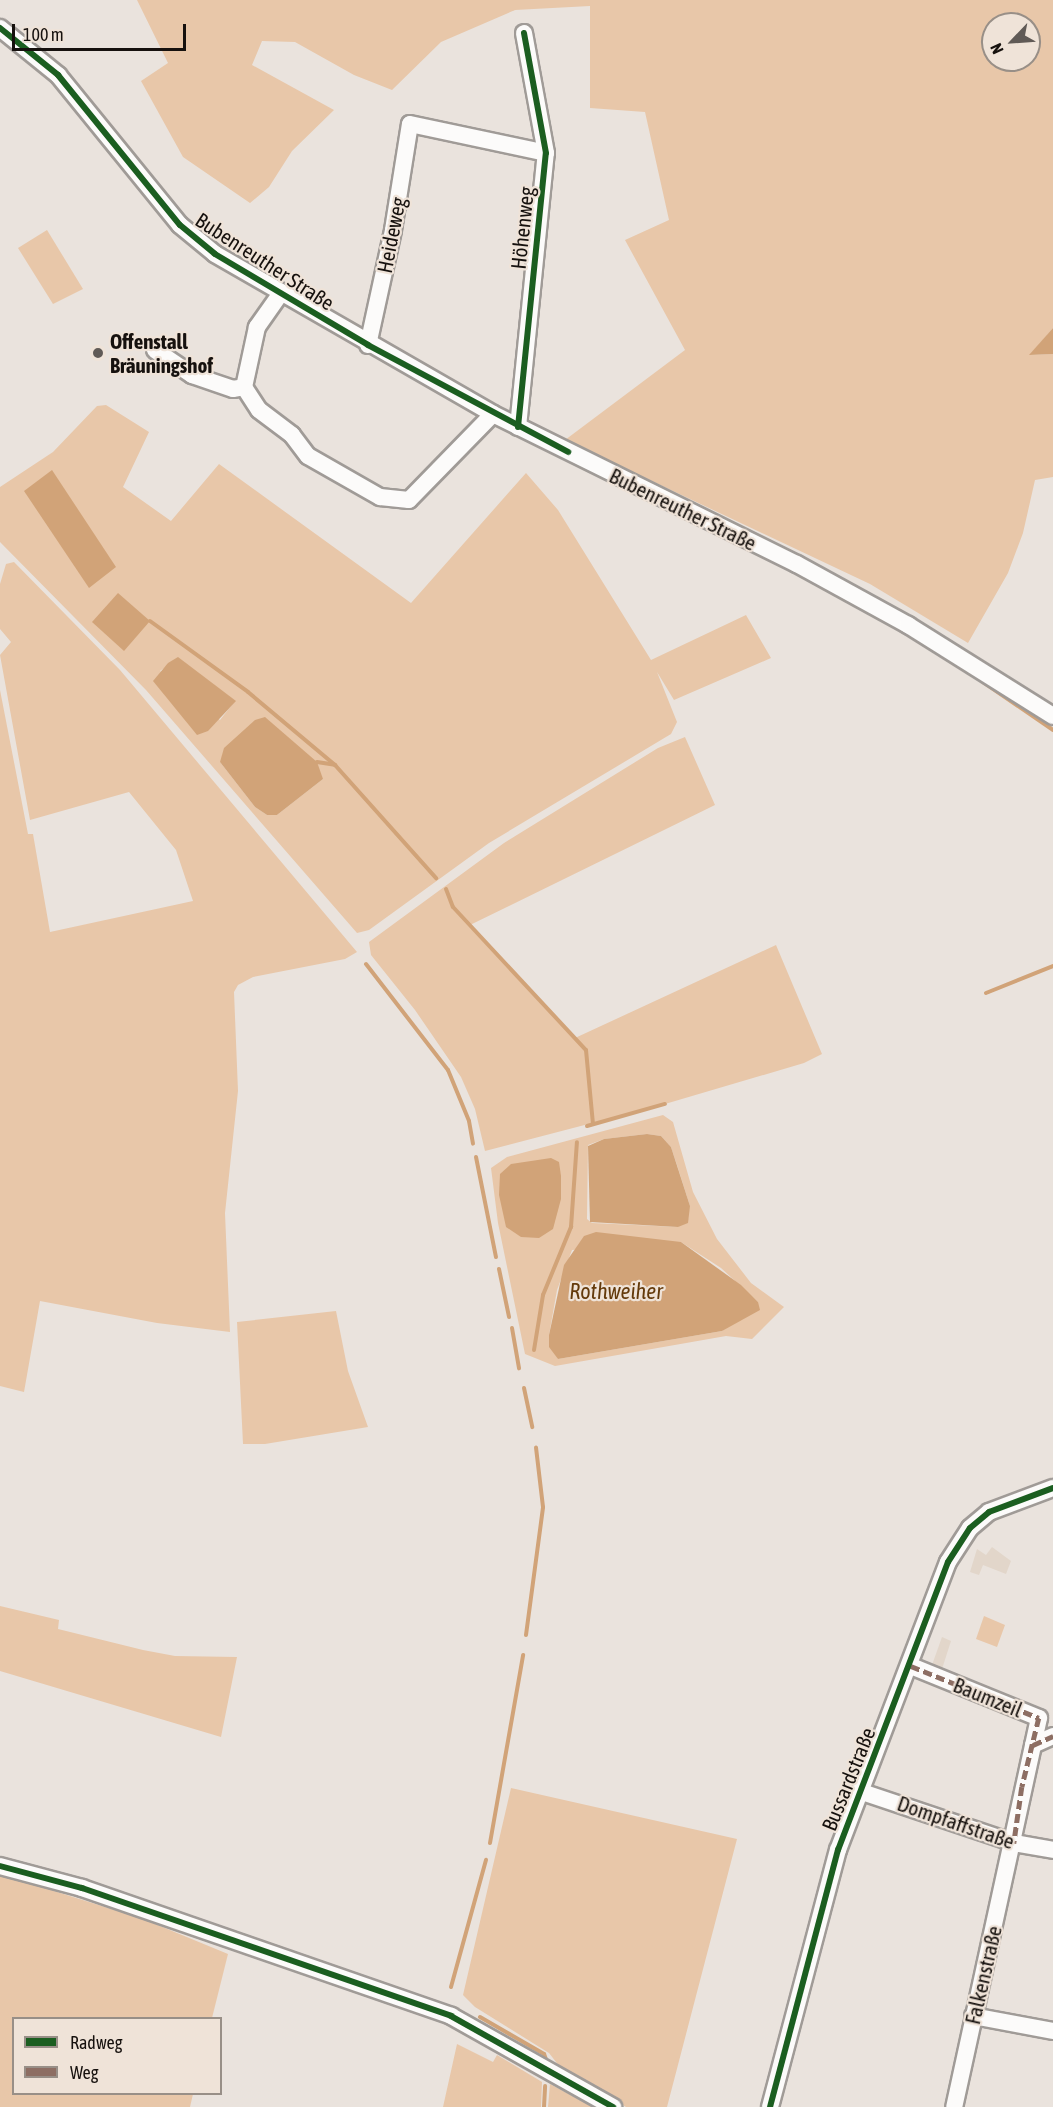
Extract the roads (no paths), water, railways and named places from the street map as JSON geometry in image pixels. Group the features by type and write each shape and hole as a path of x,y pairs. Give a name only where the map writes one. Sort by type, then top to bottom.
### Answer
{"street":[{"name":"Bubenreuther Straße","path":"0,28 62,79 180,225 215,254 368,345 493,414 797,564 908,625 1053,716"},
{"name":"Höhenweg","path":"518,427 546,153 524,33"},
{"name":"Heideweg","path":"368,345 393,230 410,124 546,153"},
{"path":"281,294 256,327 244,387 259,410 291,435 309,456 380,497 408,500 493,414"},
{"path":"155,350 192,375 233,389 244,387"},
{"name":"Bussardstraße","path":"770,2107 832,1866 859,1791 911,1666 948,1562 970,1528 989,1512 1053,1488"},
{"name":"Baumzeil","path":"911,1666 1039,1718 1014,1843"},
{"name":"Baumzeil","path":"1033,1745 1053,1736"},
{"name":"Dompfaffstraße","path":"859,1791 1014,1843 1053,1850"},
{"name":"Falkenstraße","path":"954,2107 1014,1843"},
{"path":"0,1866 82,1888 451,2016 613,2107"},
{"path":"973,2016 1053,2031"}],"water":[{"path":"1053,328 1053,354 1029,355"},
{"path":"52,470 116,567 89,588 24,491"},
{"path":"118,593 150,621 124,651 92,622"},
{"path":"178,657 236,701 208,731 197,735 153,681 168,663"},
{"path":"265,717 317,762 323,779 277,815 267,815 255,807 220,762 224,748 255,720"},
{"name":"Rothweiher","path":"647,1134 661,1136 671,1147 690,1206 688,1223 678,1227 590,1222 588,1146 604,1139"},
{"name":"Rothweiher","path":"551,1158 559,1162 561,1176 561,1199 553,1229 539,1238 521,1237 506,1227 499,1195 500,1174 511,1164"},
{"name":"Rothweiher","path":"596,1232 681,1242 741,1285 758,1302 760,1310 722,1331 558,1359 549,1347 549,1335 564,1265 584,1236"}],"waterway":[{"path":"150,621 248,692 335,765"},
{"path":"983,682 1053,730"},
{"path":"317,762 335,765 436,878"},
{"path":"446,889 453,907 586,1050 593,1124"},
{"path":"366,964 448,1070 469,1121 473,1144"},
{"path":"986,993 1053,966"},
{"path":"587,1126 665,1104"},
{"path":"534,1350 543,1295 571,1227 577,1142"},
{"path":"476,1157 496,1257"},
{"path":"499,1269 509,1317"},
{"path":"512,1328 519,1368"},
{"path":"524,1388 532,1427"},
{"path":"526,1635 543,1507 536,1447"},
{"path":"490,1843 523,1655"},
{"path":"451,1987 486,1860"},
{"path":"480,2017 544,2054 547,2062"},
{"path":"544,2107 545,2086"}],"place":[{"name":"Offenstall Bräuningshof","path":"98,353"}]}
